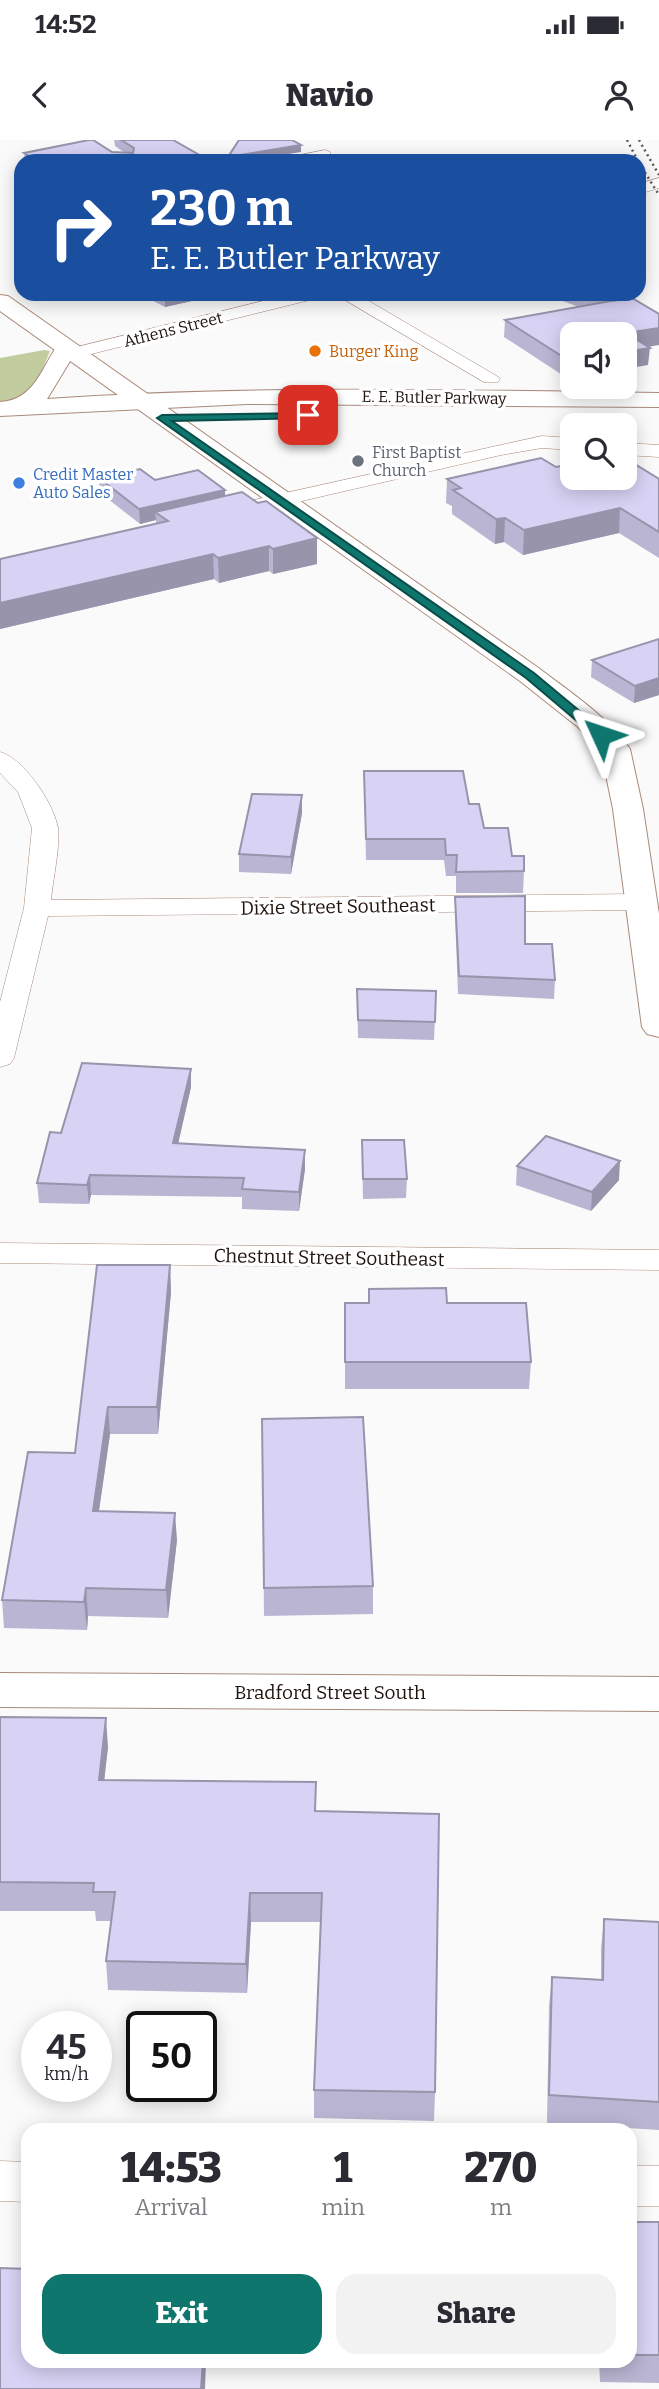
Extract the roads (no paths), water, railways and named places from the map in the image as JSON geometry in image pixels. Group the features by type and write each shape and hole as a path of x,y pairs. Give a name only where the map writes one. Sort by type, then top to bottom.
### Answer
{"main road":[{"path":"0,301 71,350 134,400 530,675 588,722 615,749 628,809 639,902 659,1027"},
{"path":"11,408 39,397 71,350"},
{"name":"E. E. Butler Parkway","path":"11,408 134,400 375,396 659,400"},
{"name":"E. E. Butler Parkway","path":"0,425 103,418 333,415 659,416"},
{"name":"Bradford Street South","path":"0,1690 659,1694"}],"street":[{"name":"Athens Street","path":"71,350 282,301"},
{"path":"356,301 491,377"},
{"path":"232,511 501,449 542,442 560,443"},
{"path":"637,450 659,451"},
{"path":"0,759 29,789 45,828 37,908 0,1058"},
{"name":"Dixie Street Southeast","path":"37,908 639,902"},
{"name":"Chestnut Street Southeast","path":"0,1253 659,1260"},
{"path":"0,2181 21,2182"},
{"path":"637,2186 659,2186"}],"railway":[{"path":"627,140 634,154"},
{"path":"639,140 659,175"},
{"path":"646,174 659,195"}],"place":[{"name":"Burger King","path":"315,351"},
{"name":"First Baptist Church","path":"358,461"},
{"name":"Credit Master Auto Sales","path":"19,483"}]}
